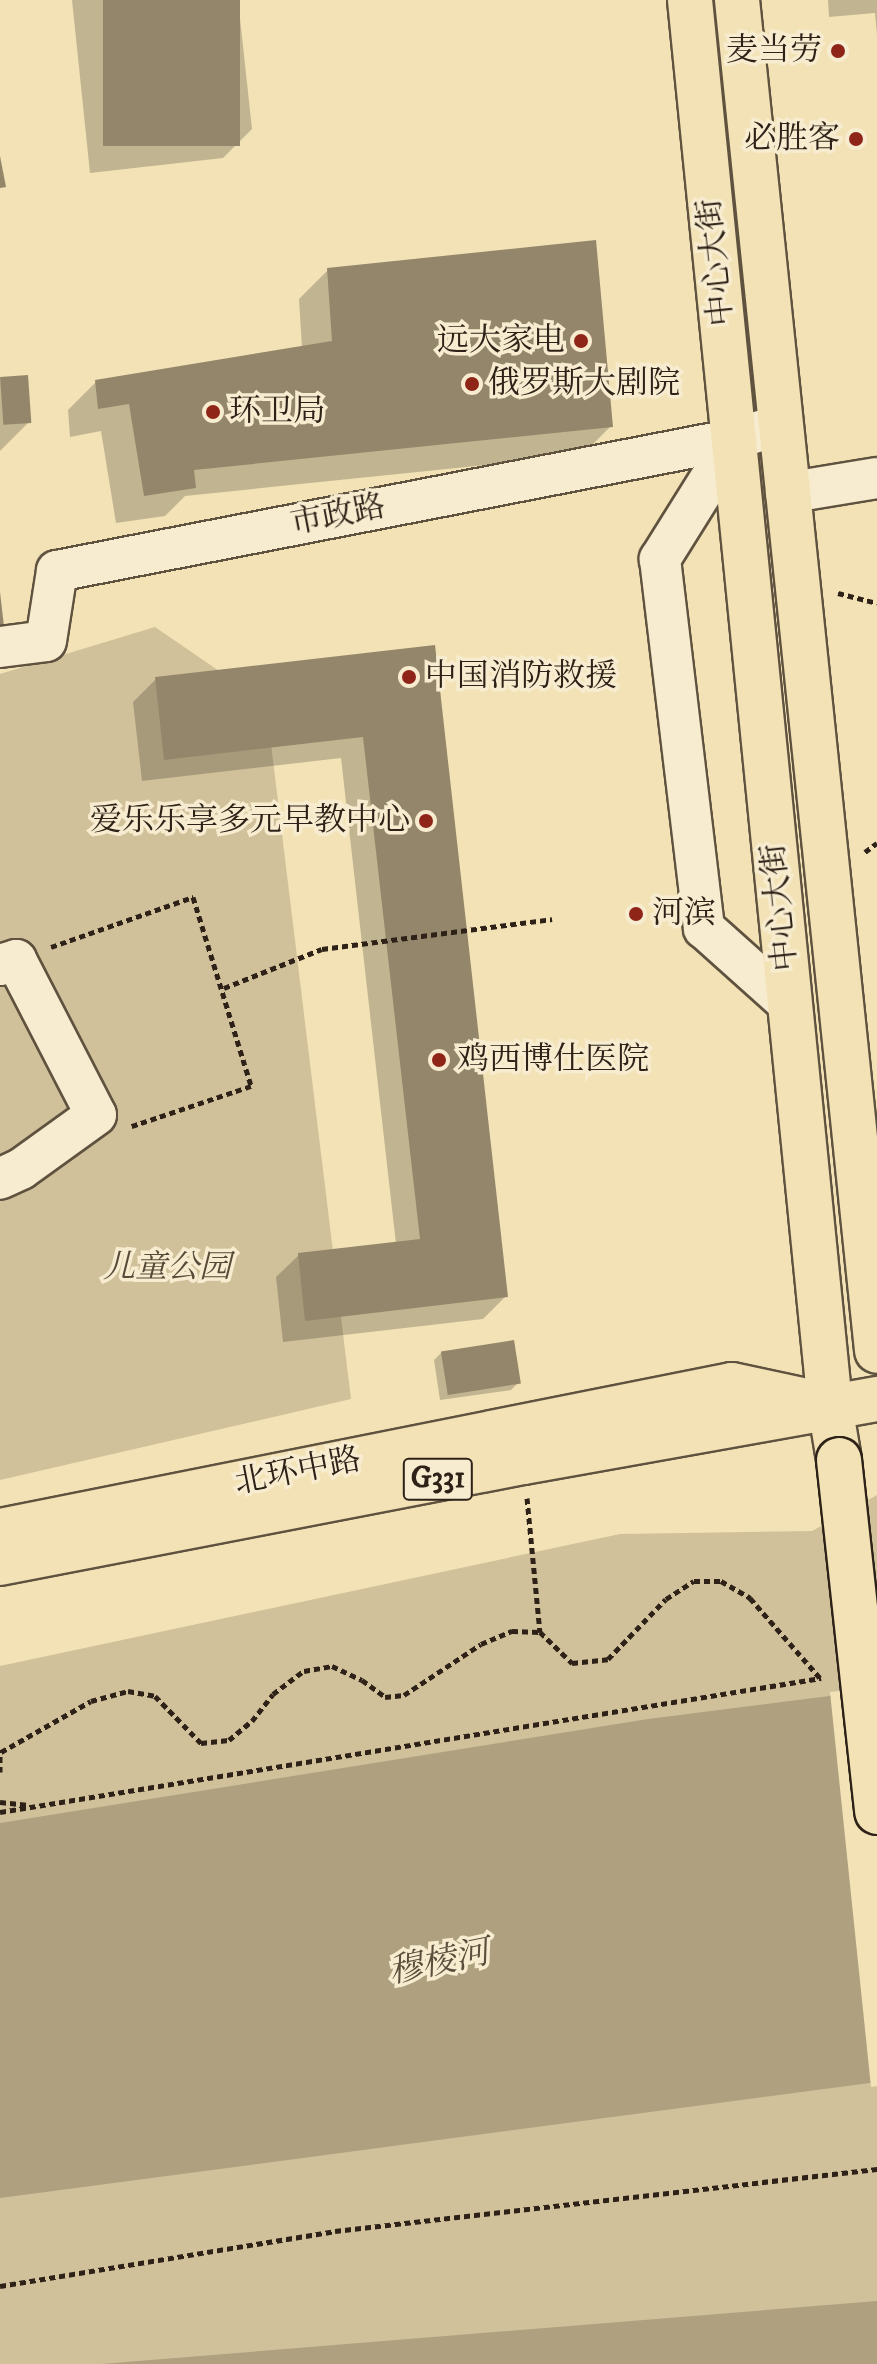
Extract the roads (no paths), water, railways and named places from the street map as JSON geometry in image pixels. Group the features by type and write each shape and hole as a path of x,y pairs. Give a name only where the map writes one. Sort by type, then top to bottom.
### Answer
{"main road":[{"name":"中心大街","path":"690,0 830,1406 839,1460 877,1812"},
{"name":"中心大街","path":"737,0 877,1351"},
{"name":"北环中路","path":"0,1531 732,1385 830,1406"},
{"name":"北环中路","path":"0,1563 523,1462 877,1399"}],"street":[{"path":"779,425 735,439 660,559 704,928 790,1005"},
{"name":"市政路","path":"0,647 46,641 57,571 735,439"},
{"path":"786,493 877,478"},
{"path":"0,1179 21,1169 94,1117 8,962"}],"water":[{"name":"穆棱河","path":"877,1690 877,2082 0,2198 0,1823 648,1719"},
{"path":"877,2301 877,2364 101,2364"}],"place":[{"name":"麦当劳","path":"838,51"},
{"name":"必胜客","path":"856,139"},
{"name":"远大家电","path":"581,341"},
{"name":"俄罗斯大剧院","path":"472,384"},
{"name":"环卫局","path":"213,412"},
{"name":"中国消防救援","path":"409,677"},
{"name":"爱乐乐享多元早教中心","path":"426,821"},
{"name":"河滨","path":"636,914"},
{"name":"鸡西博仕医院","path":"439,1060"}],"park label":[{"name":"儿童公园","path":"167,1268"}]}
